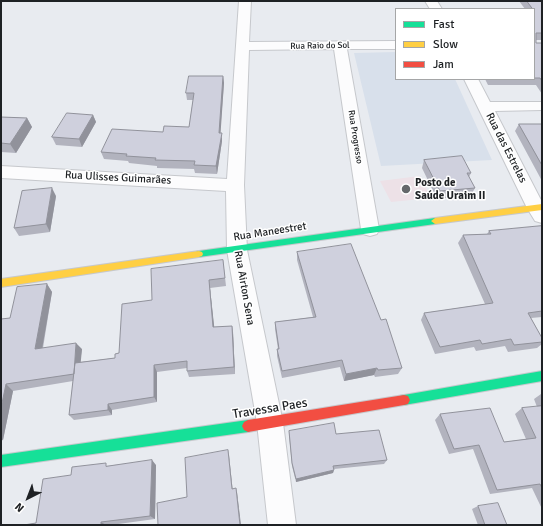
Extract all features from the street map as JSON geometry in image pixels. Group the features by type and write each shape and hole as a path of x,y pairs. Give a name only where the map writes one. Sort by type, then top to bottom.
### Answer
{"street":[{"name":"Rua Airton Sena","path":"245,1 235,185 237,250 270,423 282,525"},
{"name":"Rua Raio do Sol","path":"243,46 395,45"},
{"name":"Rua Progresso","path":"340,46 370,229"},
{"name":"Rua das Estrelas","path":"472,80 540,210"},
{"path":"485,107 542,106"},
{"name":"Rua Ulisses Guimarães","path":"2,176 235,185"},
{"name":"Rua Maneestret","path":"1,283 237,250 370,229 540,210"},
{"name":"Travessa Paes","path":"1,461 270,423 542,376"}],"shaded area":[{"path":"395,52 395,80 455,80 492,160 381,166 354,53"},
{"name":"Posto de Saúde Uraim II","path":"420,176 431,198 391,202 380,181"}],"building":[{"path":"527,1 542,1 542,33 536,33 536,43 542,43 542,81 540,78 535,78 535,8 532,8"},
{"path":"189,76 223,76 219,133 222,133 216,166 194,165 195,161 155,160 156,158 126,156 127,154 101,152 112,129 163,132 164,126 189,127 194,93 186,93"},
{"path":"67,113 93,115 79,139 52,137"},
{"path":"1,117 27,118 10,144 1,143"},
{"path":"519,124 542,124 542,165"},
{"path":"462,156 471,173 467,173 475,188 440,191 424,160"},
{"path":"52,188 46,224 14,228 22,191"},
{"path":"542,226 542,311 528,313 542,338 542,342 514,345 511,339 482,344 480,340 440,347 424,313 493,303 463,235 491,234 489,231"},
{"path":"351,244 381,320 386,319 402,368 378,370 377,368 346,374 342,360 282,371 277,349 279,349 275,322 316,317 297,252"},
{"path":"223,260 225,278 209,280 213,327 232,326 234,367 187,371 187,361 154,365 154,397 108,404 108,410 69,415 75,363 115,358 115,354 119,353 122,304 152,300 151,269"},
{"path":"47,284 35,349 76,343 74,374 6,384 1,408 1,319 10,318 17,287"},
{"path":"542,406 542,488 540,484 497,490 479,445 454,449 440,414 490,408 504,442 536,438 522,408"},
{"path":"334,423 336,434 379,430 387,460 333,466 334,470 296,479 292,463 289,431"},
{"path":"228,450 232,489 236,488 240,525 158,525 157,503 187,497 185,458"},
{"path":"152,460 150,516 101,522 101,525 24,525 36,523 43,479 71,475 72,467 106,463 106,466"},
{"path":"498,503 507,525 485,525 478,506"}],"traffic: fast":[{"path":"199,254 435,221"},
{"path":"404,400 542,376"},
{"path":"1,461 248,426"}],"traffic: slow":[{"path":"435,221 542,207"},
{"path":"1,283 199,254"}],"traffic: jam":[{"path":"248,426 404,400"}],"place":[{"name":"Posto de Saúde Uraim II","path":"406,189"}]}
